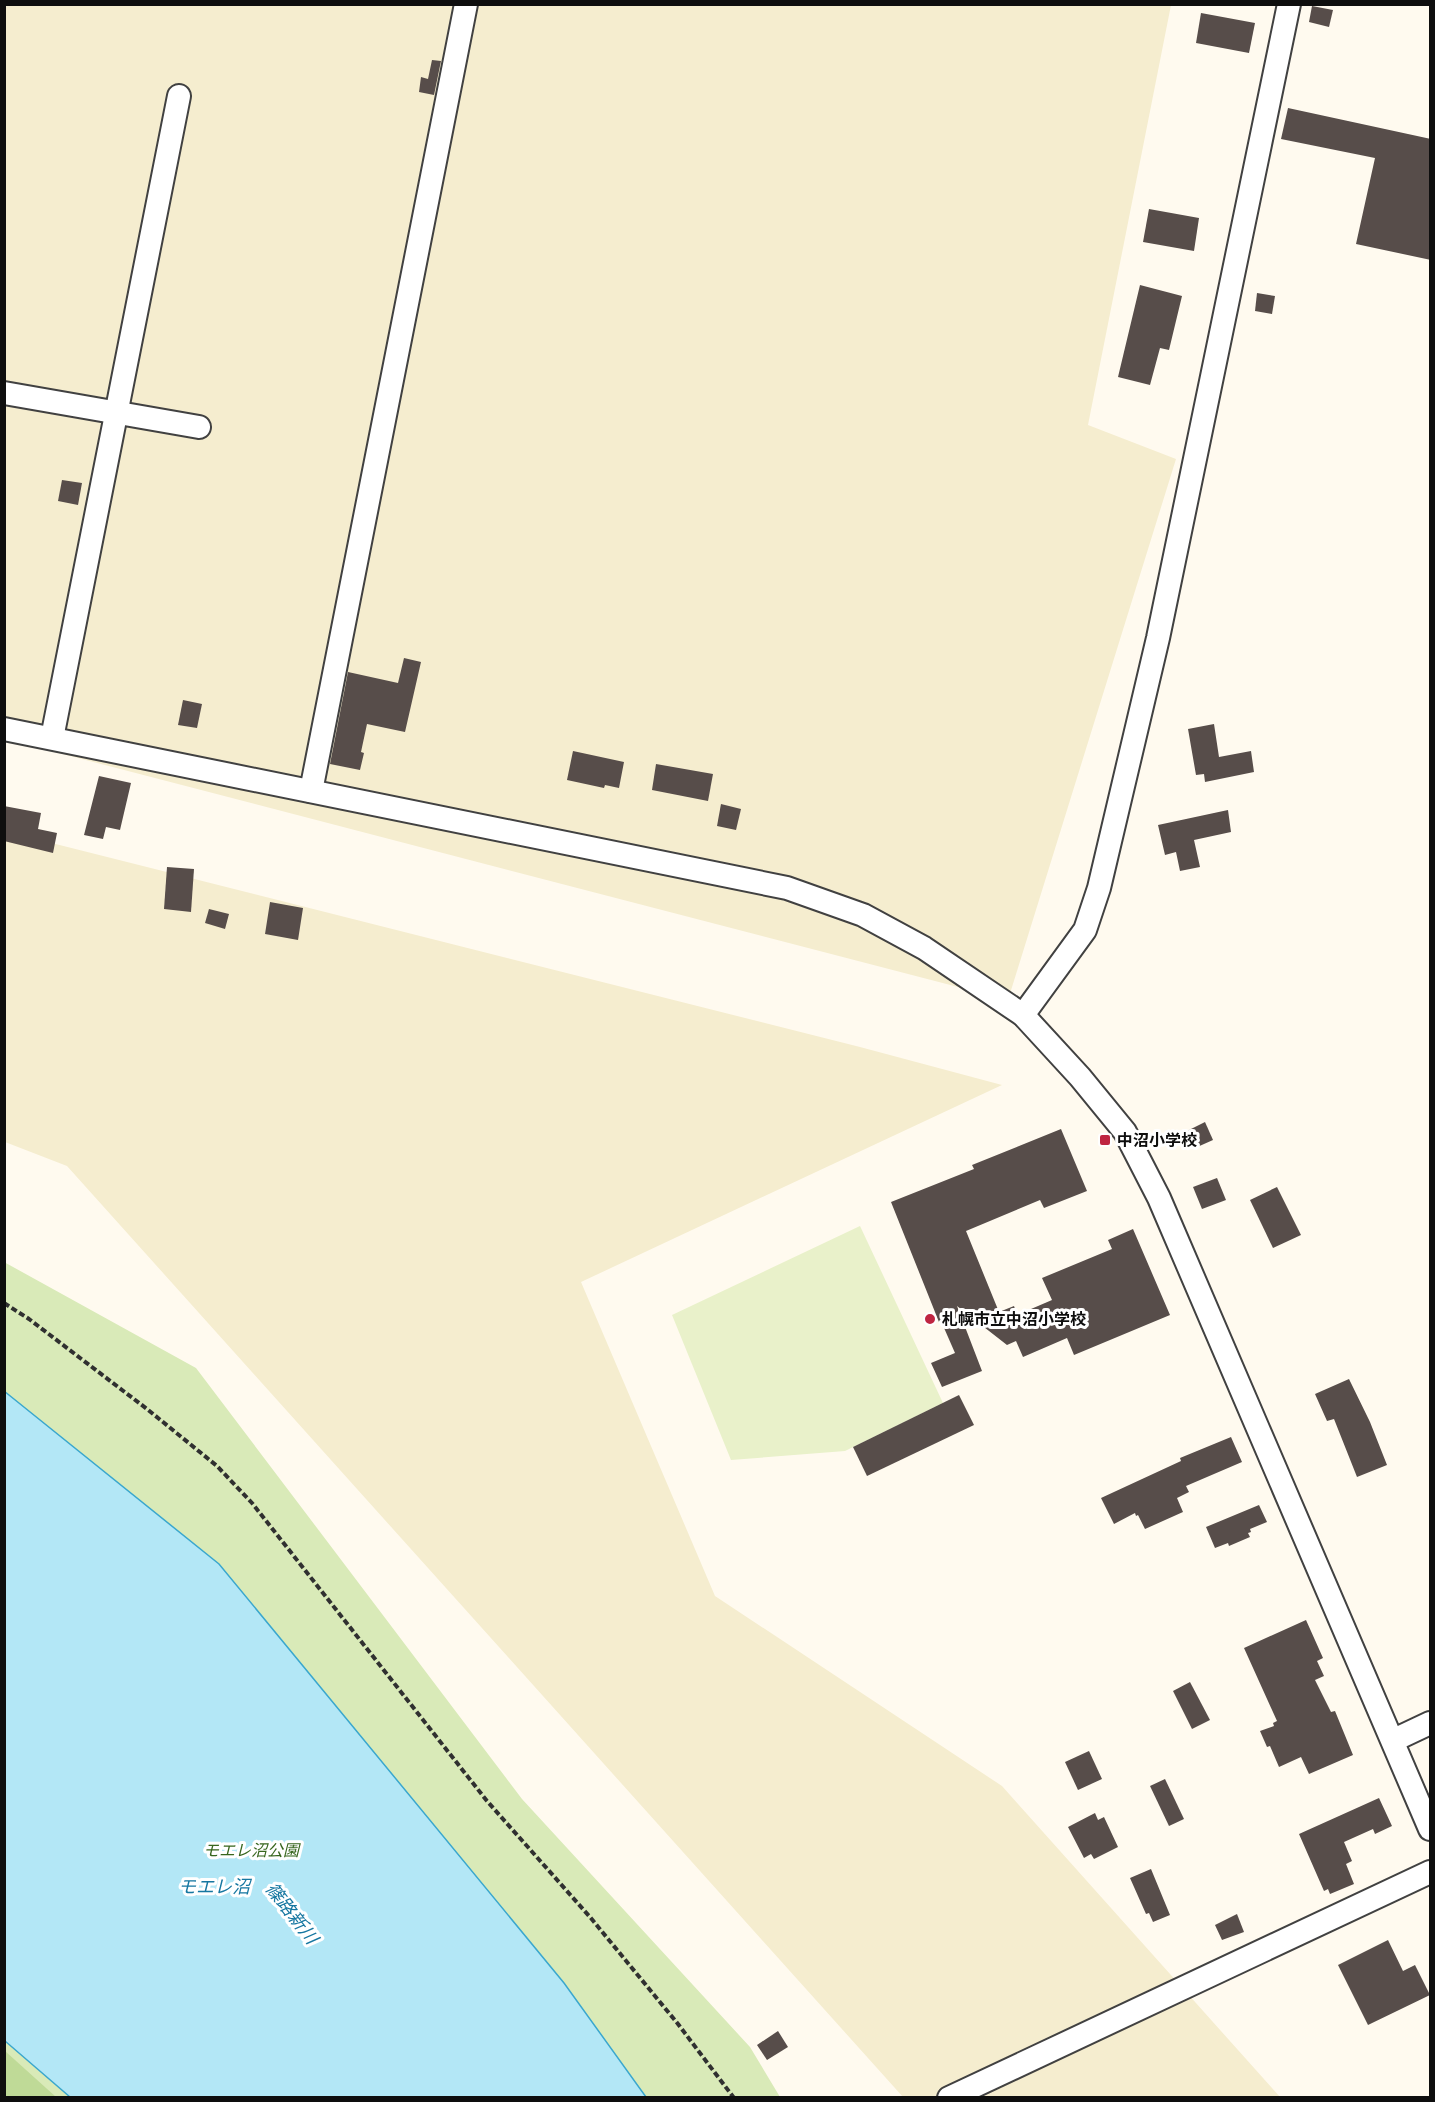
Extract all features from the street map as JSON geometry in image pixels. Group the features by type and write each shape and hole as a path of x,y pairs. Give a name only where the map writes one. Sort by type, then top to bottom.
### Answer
{"street":[{"path":"311,791 466,4"},
{"path":"1023,1015 1085,930 1099,888 1158,638 1289,4"},
{"path":"52,738 179,96"},
{"path":"4,393 199,427"},
{"path":"4,729 787,888 873,921 924,948 1023,1015 1080,1077 1125,1132 1149,1179 1431,1829"},
{"path":"1394,1740 1431,1723"},
{"path":"949,2097 1431,1872"}],"path":[{"path":"4,1303 29,1319 147,1408 217,1466 252,1503 487,1801 590,1917 678,2024 734,2097"}],"shaded area":[{"path":"4,5 1171,5 1088,425 1176,459 1008,1000 5,739"},
{"path":"4,831 860,1047 1002,1085 581,1282 715,1596 1002,1786 1280,2097 903,2097 67,1166 5,1142"}],"green space":[{"path":"860,1226 943,1403 845,1451 731,1460 672,1315"},
{"name":"モエレ沼","path":"4,1262 196,1368 522,1799 750,2047 780,2097 5,2097"},
{"path":"5,2051 56,2097 5,2097"}],"water":[{"name":"モエレ沼","path":"4,1391 219,1564 564,1983 646,2097 70,2097 5,2041"}],"building":[{"path":"1312,6 1333,10 1329,27 1309,22"},
{"path":"1201,13 1255,23 1249,53 1196,43"},
{"path":"432,60 441,61 434,95 419,92 421,77 428,79"},
{"path":"1288,108 1431,139 1431,260 1356,244 1375,158 1281,139"},
{"path":"1149,209 1199,218 1194,251 1143,242"},
{"path":"1140,285 1182,296 1169,350 1160,348 1150,385 1118,377"},
{"path":"1257,293 1275,296 1272,314 1255,311"},
{"path":"62,480 82,483 78,505 58,501"},
{"path":"404,658 421,662 405,732 367,724 360,770 330,764 348,672 398,683"},
{"path":"183,700 202,704 197,728 178,725"},
{"path":"1214,724 1219,757 1251,751 1254,772 1205,782 1204,774 1196,775 1188,729"},
{"path":"573,751 624,762 619,788 605,785 604,788 567,780"},
{"path":"656,764 713,774 708,801 652,790"},
{"path":"99,776 131,783 120,830 106,827 103,839 84,835"},
{"path":"721,804 741,809 736,830 717,826"},
{"path":"4,806 41,813 38,829 57,833 53,853 4,841"},
{"path":"1228,810 1231,832 1194,840 1200,867 1180,871 1176,852 1165,855 1158,825"},
{"path":"167,867 194,869 191,912 164,909"},
{"path":"270,902 303,908 298,940 265,934"},
{"path":"209,909 229,914 225,929 205,923"},
{"path":"1205,1122 1213,1140 1195,1148 1187,1131"},
{"path":"1061,1129 1087,1191 1044,1208 1040,1200 966,1231 999,1312 1014,1306 1017,1315 1052,1300 1042,1278 1112,1249 1108,1240 1133,1229 1170,1315 1074,1355 1067,1338 1023,1357 1016,1341 1007,1345 957,1306 982,1371 942,1387 931,1363 955,1353 941,1321 939,1322 891,1202 974,1169 972,1165"},
{"path":"1217,1178 1226,1200 1202,1209 1193,1187"},
{"path":"1277,1187 1301,1235 1273,1248 1250,1200"},
{"path":"1349,1379 1370,1422 1387,1465 1357,1477 1334,1419 1327,1421 1315,1394"},
{"path":"959,1395 974,1425 867,1476 853,1447"},
{"path":"1231,1437 1242,1462 1186,1486 1189,1492 1177,1498 1183,1512 1145,1529 1135,1513 1114,1524 1101,1498 1181,1461 1180,1458"},
{"path":"1259,1505 1267,1522 1250,1529 1251,1532 1248,1533 1250,1537 1229,1546 1228,1543 1215,1548 1206,1527"},
{"path":"1306,1620 1323,1658 1317,1661 1324,1676 1315,1680 1331,1712 1335,1711 1353,1755 1309,1774 1301,1757 1279,1767 1270,1746 1267,1747 1260,1731 1274,1726 1273,1723 1277,1721 1244,1648"},
{"path":"1190,1682 1210,1720 1192,1729 1173,1691"},
{"path":"1089,1751 1102,1779 1078,1790 1065,1762"},
{"path":"1165,1779 1184,1819 1169,1826 1150,1786"},
{"path":"1379,1798 1392,1826 1375,1834 1373,1829 1344,1842 1352,1861 1346,1864 1354,1884 1330,1894 1328,1889 1324,1891 1299,1834"},
{"path":"1095,1813 1098,1820 1104,1817 1118,1847 1094,1859 1091,1854 1084,1858 1068,1827"},
{"path":"1151,1869 1170,1915 1153,1922 1149,1913 1146,1914 1130,1878"},
{"path":"1237,1914 1244,1932 1222,1940 1215,1925"},
{"path":"1388,1940 1403,1971 1415,1965 1430,1995 1368,2025 1338,1965"},
{"path":"778,2031 788,2047 767,2060 757,2045"}],"place":[{"name":"中沼小学校","path":"1105,1140"},
{"name":"札幌市立中沼小学校","path":"930,1319"}],"park label":[{"name":"モエレ沼公園","path":"251,1850"}],"water label":[{"name":"篠路新川","path":"292,1913"}]}
